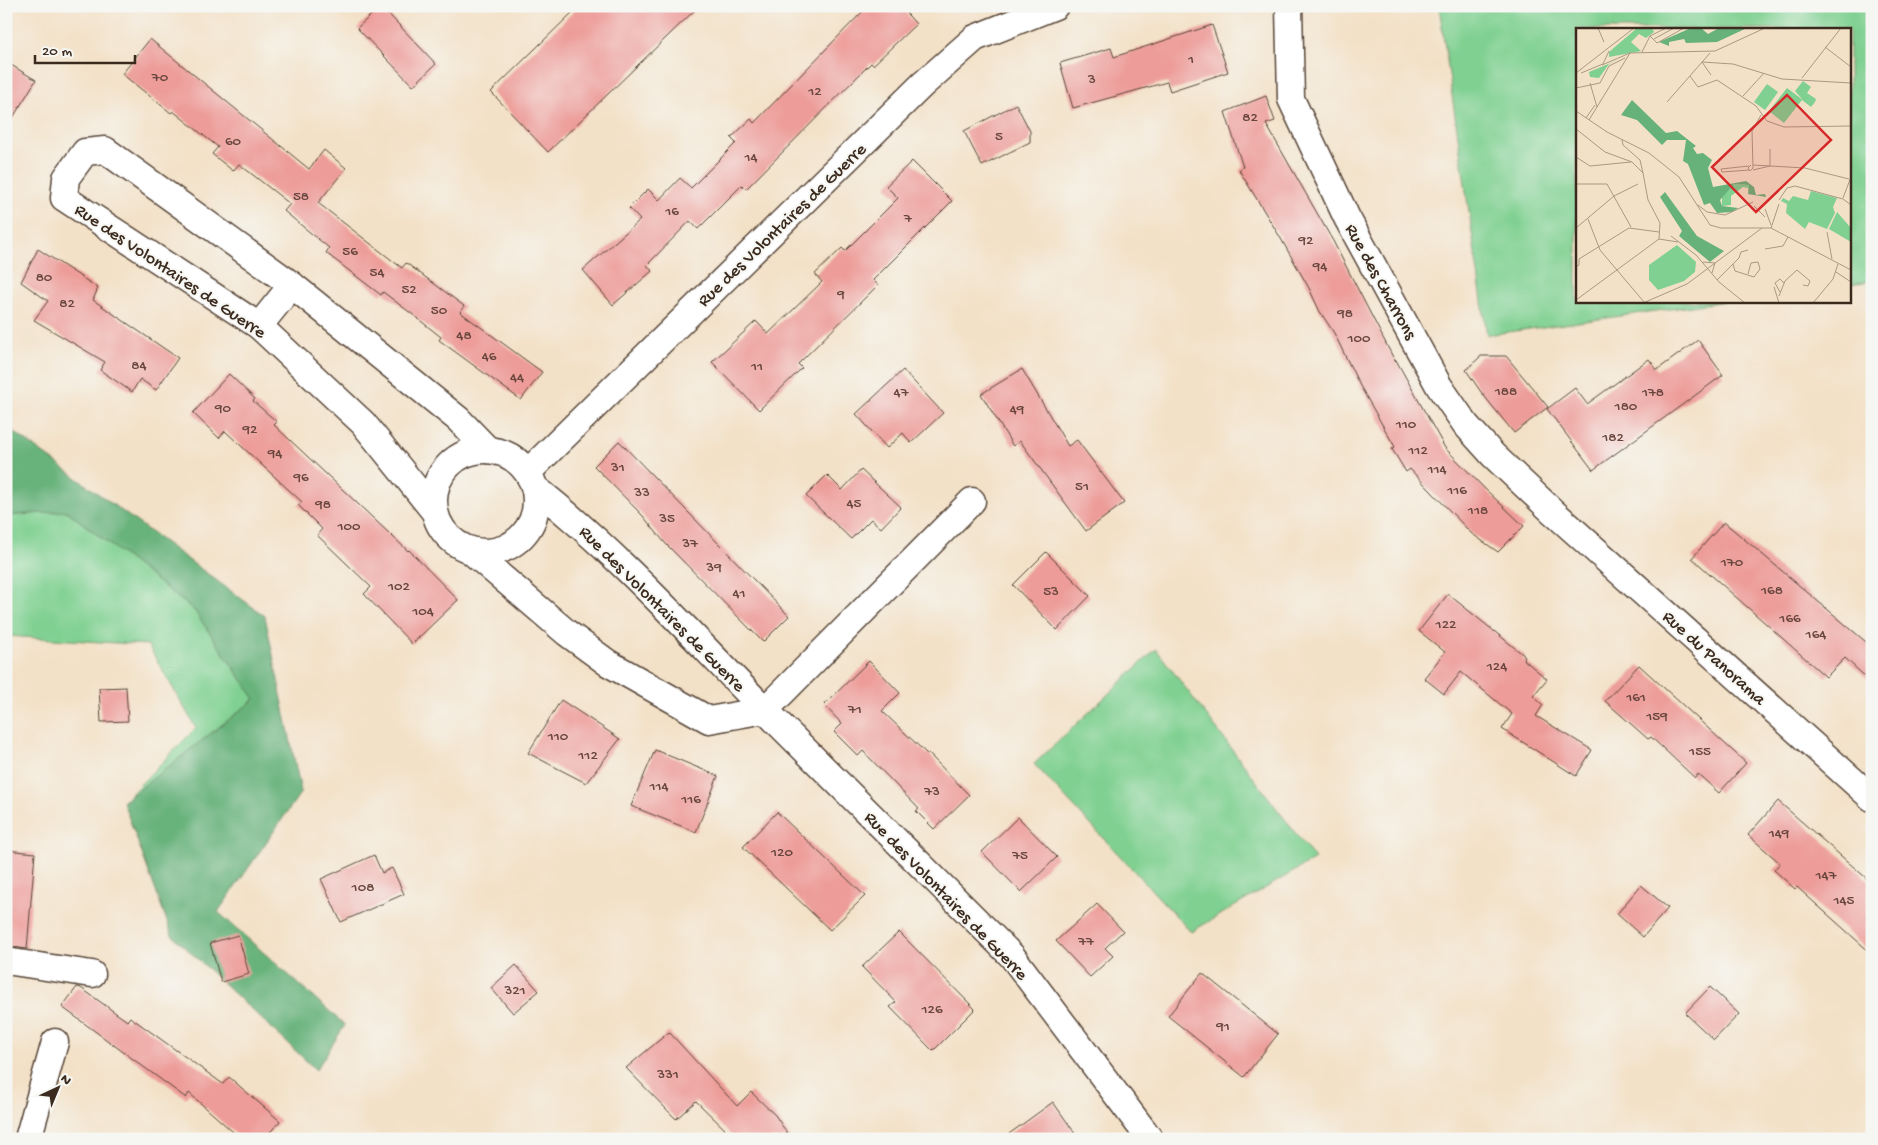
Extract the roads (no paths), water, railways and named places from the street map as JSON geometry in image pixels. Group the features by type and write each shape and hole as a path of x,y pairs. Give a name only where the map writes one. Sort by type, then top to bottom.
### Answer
{"street":[{"name":"Rue des Volontaires de Guerre","path":"532,480 929,79 976,38 1055,6"},
{"name":"Rue des Charrons","path":"1289,6 1291,99 1348,218 1439,386 1466,425 1493,455 1558,516"},
{"name":"Rue des Volontaires de Guerre","path":"765,710 709,720 608,663 567,633 471,551 454,543 442,530 434,511 363,423 260,326 64,198 66,178 76,162 85,152 106,150 292,284 458,419 488,450 503,453 515,460 532,480 682,624 765,710 1012,956 1150,1139"},
{"path":"260,326 292,284"},
{"path":"434,511 434,491 440,476 452,462 467,453 488,450"},
{"path":"471,551 490,553 512,545 526,534 532,523 537,501 532,480"},
{"path":"765,710 972,501"},
{"name":"Rue du Panorama","path":"1558,516 1872,798"},
{"path":"6,961 92,974"},
{"path":"28,1139 55,1042"}]}
